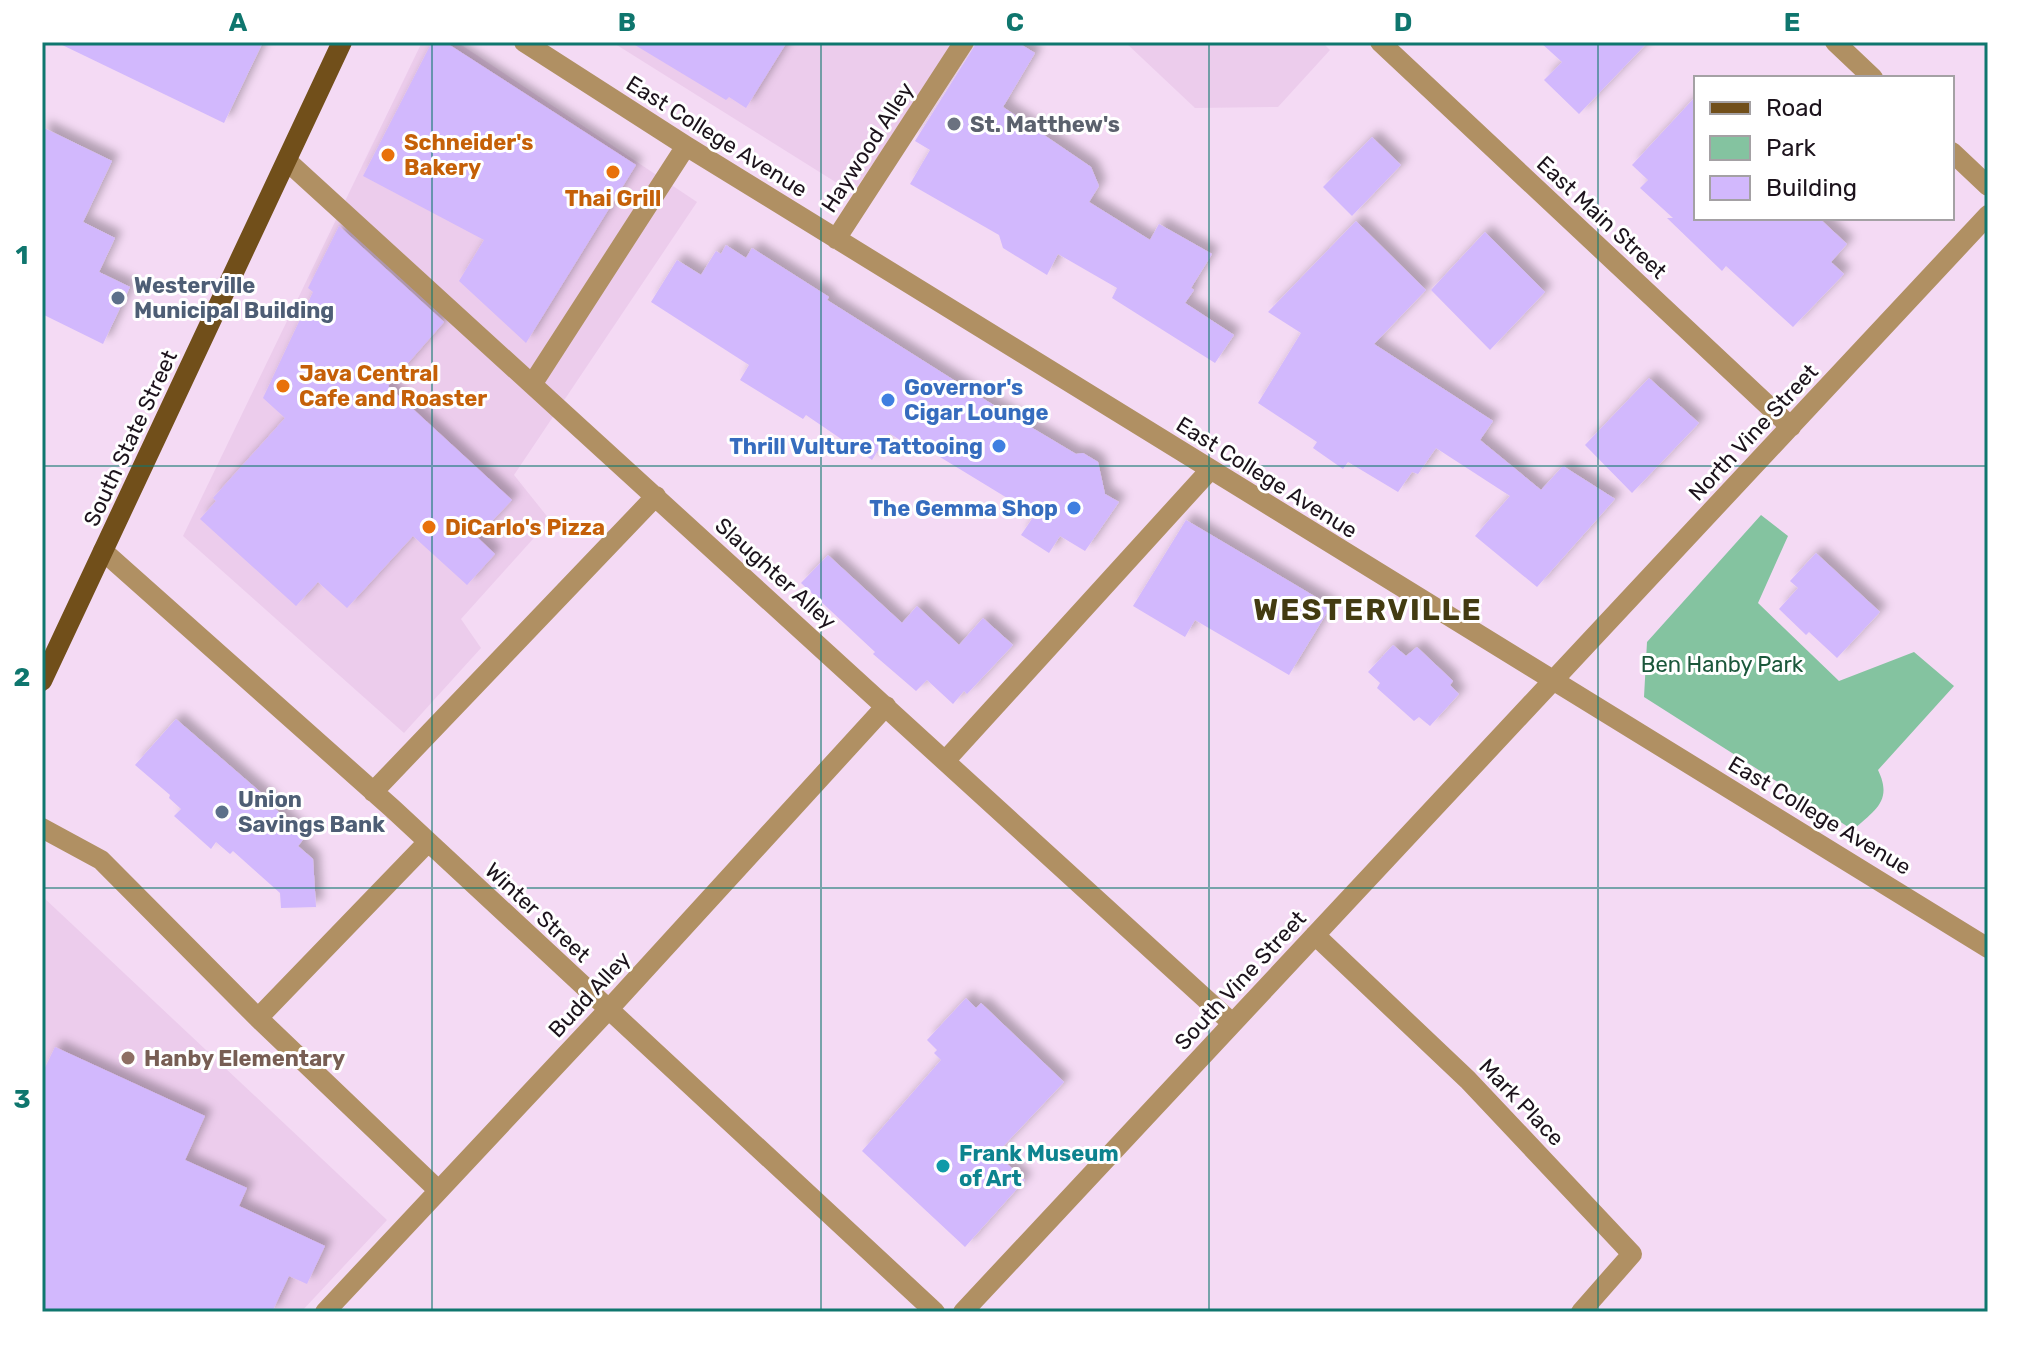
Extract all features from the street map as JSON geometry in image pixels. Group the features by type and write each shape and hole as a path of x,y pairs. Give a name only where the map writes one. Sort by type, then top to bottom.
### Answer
{"main road":[{"name":"South State Street","path":"42,681 342,42"}],"street":[{"name":"East College Avenue","path":"524,42 836,239 1988,948"},
{"name":"Haywood Alley","path":"836,239 964,42"},
{"name":"East Main Street","path":"1380,42 1791,427"},
{"path":"1835,42 1871,76"},
{"path":"533,383 686,146"},
{"path":"1954,154 1988,186"},
{"name":"Slaughter Alley","path":"287,161 1232,1023"},
{"name":"North Vine Street","path":"1552,680 1988,215"},
{"path":"945,761 1210,470"},
{"path":"373,792 656,496"},
{"name":"Winter Street","path":"103,551 428,842 935,1312"},
{"name":"South Vine Street","path":"963,1312 1552,680"},
{"name":"Budd Alley","path":"325,1312 608,1010 886,706"},
{"path":"42,828 101,860 258,1018 437,1189"},
{"path":"258,1018 428,842"},
{"name":"Mark Place","path":"1315,935 1468,1080 1632,1254 1581,1312"}],"shaded area":[{"path":"422,42 457,42 697,202 514,475 550,520 461,619 481,648 404,733 183,536"},
{"path":"612,42 956,42 853,193"},
{"path":"1125,42 1322,42 1330,50 1278,107 1195,108"},
{"name":"Hanby Elementary","path":"42,896 387,1220 301,1312 42,1312"}],"green space":[{"name":"Ben Hanby Park","path":"1761,515 1788,536 1758,603 1839,681 1914,652 1954,686 1878,770 1884,790 1882,797 1875,810 1853,830 1644,697 1647,642"}],"building":[{"path":"56,42 263,42 224,123"},
{"path":"432,42 445,42 636,165 526,343 459,281 484,240 363,176"},
{"path":"630,42 787,42 746,108 729,97 726,100"},
{"path":"977,42 1017,42 1035,53 1003,107 1091,167 1099,186 1089,202 1150,240 1159,224 1212,254 1185,303 1234,335 1215,363 1112,298 1117,288 1058,254 1047,275 1003,248 999,235 910,184 930,150 915,141"},
{"path":"1540,42 1648,42 1579,114 1544,80 1562,62"},
{"path":"1694,98 1694,220 1821,220 1847,244 1831,262 1844,274 1793,327 1726,266 1722,271 1667,218 1673,218 1640,188 1648,180 1632,165"},
{"path":"42,127 112,161 83,222 115,238 99,272 130,287 103,344 42,314"},
{"path":"1372,137 1401,165 1352,216 1323,187"},
{"path":"1356,221 1426,290 1374,344 1493,421 1480,440 1541,490 1563,466 1615,499 1537,587 1475,536 1510,496 1436,448 1418,474 1412,472 1398,492 1348,462 1343,469 1313,448 1317,442 1258,403 1301,333 1268,312"},
{"path":"339,226 444,322 388,386 512,500 477,537 495,554 467,585 413,536 347,608 318,582 296,606 200,519 216,501 213,498 285,418 263,398 313,292 308,288"},
{"path":"1485,232 1545,292 1490,350 1431,290"},
{"path":"726,245 746,258 752,248 829,297 827,300 987,401 1076,454 1083,453 1098,462 1105,494 1119,502 1085,551 1060,536 1049,553 1021,535 1034,516 1030,512 917,443 914,449 889,433 872,460 806,415 803,419 740,380 749,365 651,302 677,260 701,275 716,251 721,254"},
{"path":"1649,378 1699,423 1632,493 1585,445"},
{"path":"1186,520 1331,606 1289,675 1195,620 1185,637 1133,606"},
{"path":"1816,553 1880,612 1837,658 1809,632 1806,635 1779,609 1798,588 1790,581"},
{"path":"828,555 902,623 917,606 959,645 983,618 1013,645 967,694 964,691 953,704 927,680 916,691 873,654 875,652 801,583"},
{"path":"1393,645 1406,656 1417,647 1453,681 1450,685 1459,694 1430,726 1419,717 1414,721 1377,688 1380,683 1368,672"},
{"path":"176,719 273,803 271,805 306,836 298,846 313,859 316,907 281,908 280,893 233,851 230,854 216,842 211,849 174,816 181,809 169,798 170,795 135,765"},
{"path":"966,998 976,1008 981,1003 1064,1082 996,1154 1025,1180 965,1247 862,1151 941,1060 934,1053 937,1050 927,1040"},
{"path":"55,1047 205,1116 185,1160 247,1188 239,1206 325,1246 307,1284 289,1276 272,1312 42,1312 42,1074"}],"place":[{"name":"St. Matthew's","path":"954,124"},
{"name":"Schneider's Bakery","path":"388,155"},
{"name":"Thai Grill","path":"613,172"},
{"name":"Westerville Municipal Building","path":"118,298"},
{"name":"Java Central Cafe and Roaster","path":"283,386"},
{"name":"Governor's Cigar Lounge","path":"888,400"},
{"name":"Thrill Vulture Tattooing","path":"999,446"},
{"name":"The Gemma Shop","path":"1074,508"},
{"name":"DiCarlo's Pizza","path":"429,527"},
{"name":"Union Savings Bank","path":"222,812"},
{"name":"Hanby Elementary","path":"128,1058"},
{"name":"Frank Museum of Art","path":"943,1166"}],"district":[{"name":"WESTERVILLE","path":"1368,610"}]}
